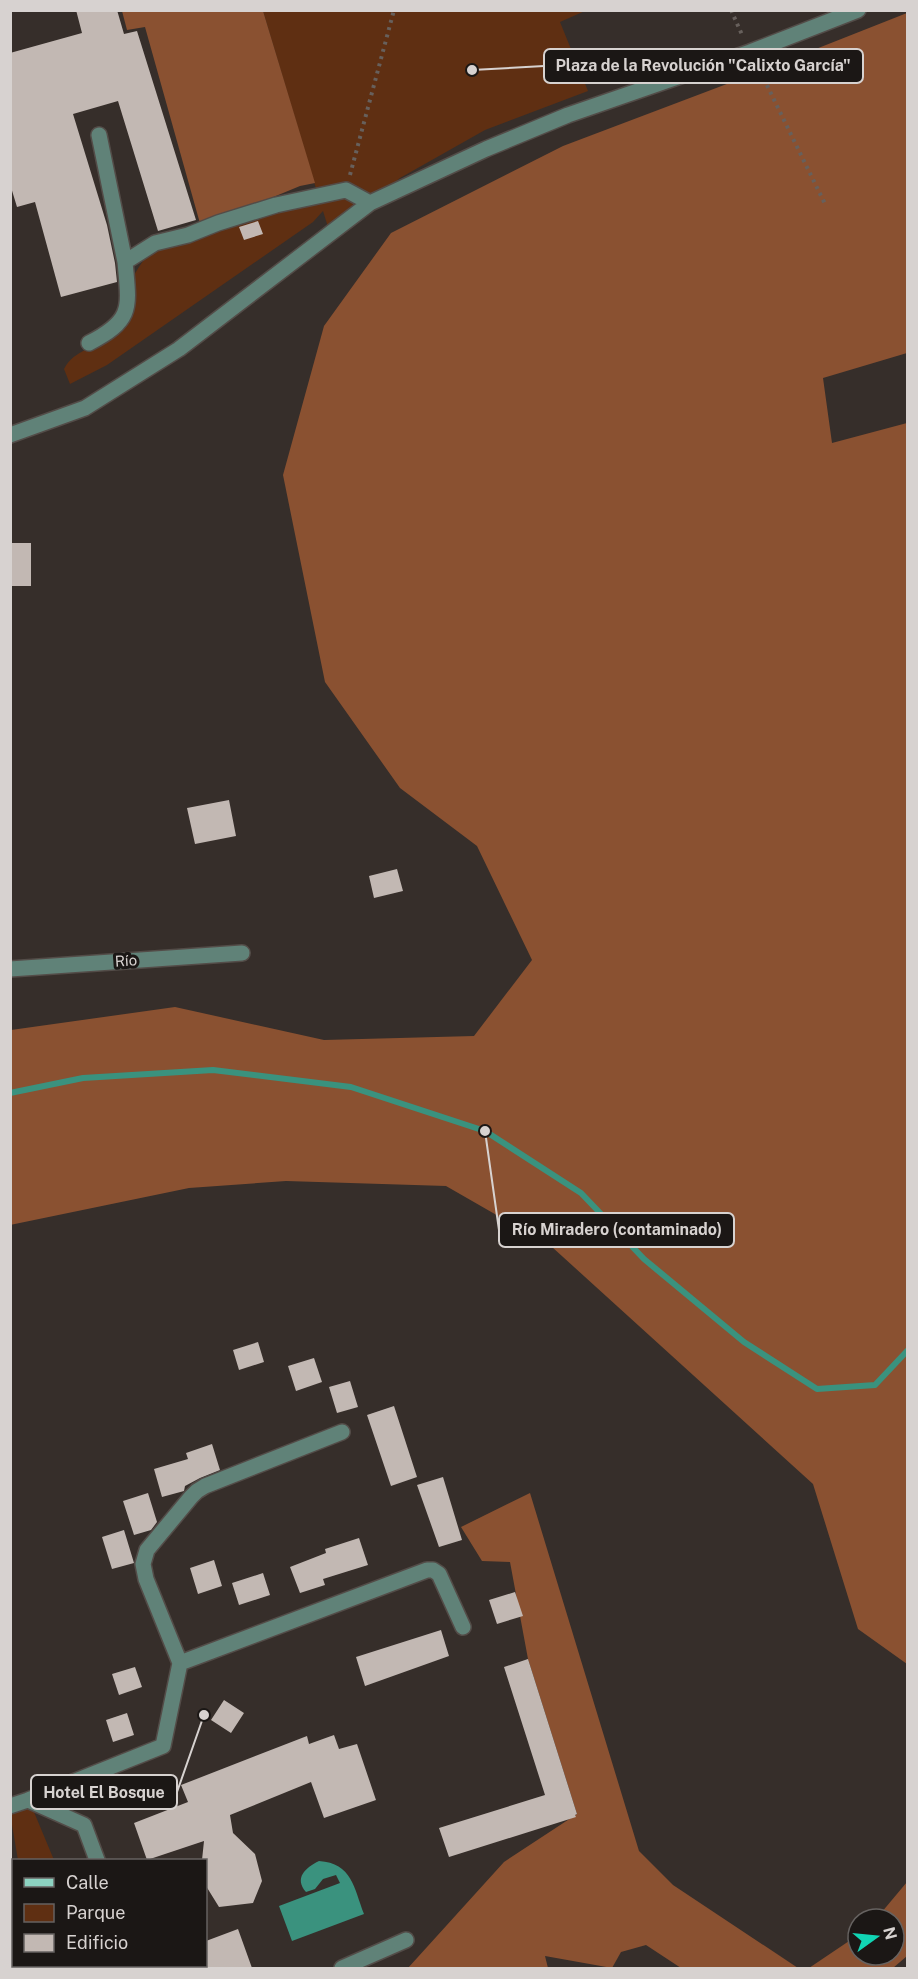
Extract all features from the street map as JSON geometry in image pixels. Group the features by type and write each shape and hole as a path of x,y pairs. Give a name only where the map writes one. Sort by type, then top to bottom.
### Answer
{"street":[{"path":"10,435 85,408 179,349 370,203 486,149 568,115 750,52 858,10"},
{"path":"89,343 109,333 121,321 129,303 125,262 99,135"},
{"path":"125,262 154,243 188,235 218,223 276,206 346,190 370,203"},
{"name":"Río","path":"10,969 242,953"},
{"path":"10,1806 163,1746 180,1663 146,1579 143,1564 147,1550 197,1491 342,1432"},
{"path":"180,1663 427,1570 433,1570 439,1574 463,1627"},
{"path":"28,1800 84,1825 97,1859"},
{"path":"342,1968 406,1940"}],"path":[{"path":"346,190 394,10"},
{"path":"731,10 825,204"}],"green space":[{"path":"263,11 585,11 560,22 588,91 485,130 400,178 363,208 328,227 323,211 313,222 107,365 70,384 64,369 68,362 107,336 132,278 143,261 155,251 198,232 320,202"},
{"path":"24,1807 34,1812 54,1859 18,1859 10,1813"}],"shaded area":[{"path":"122,11 263,11 315,183 300,186 201,227 145,27 127,30"},
{"path":"907,13 907,353 823,378 832,443 907,423 907,1664 858,1629 813,1484 552,1247 446,1186 286,1181 189,1188 10,1225 11,1030 175,1007 324,1040 474,1036 532,960 477,846 400,788 325,682 283,475 324,326 391,233 563,146"},
{"path":"530,1493 639,1851 673,1885 798,1968 681,1968 646,1945 621,1952 612,1968 545,1956 548,1968 408,1968 504,1862 577,1814 528,1659 510,1562 482,1561 461,1527"},
{"path":"319,1861 339,1866 345,1872 354,1886 364,1914 292,1941 279,1906 340,1883 336,1875 323,1879 315,1889 306,1892 301,1878 309,1867"},
{"path":"907,1882 906,1957 906,1907 886,1907"},
{"path":"846,1943 846,1967 894,1967 893,1968 809,1968"}],"building":[{"path":"76,10 117,10 124,34 137,31 196,220 158,231 118,101 73,114 107,225 117,282 61,297 35,202 17,207 10,184 10,53 82,33"},
{"path":"258,221 263,234 244,240 239,227"},
{"path":"10,543 31,543 31,586 10,586"},
{"path":"229,800 236,836 195,844 187,808"},
{"path":"397,869 403,891 374,898 369,876"},
{"path":"258,1342 264,1362 239,1370 233,1350"},
{"path":"314,1358 322,1382 296,1391 288,1366"},
{"path":"350,1381 358,1407 337,1413 329,1387"},
{"path":"394,1406 417,1477 391,1486 367,1415"},
{"path":"212,1444 220,1470 185,1486 184,1491 162,1497 154,1469 188,1459 186,1453"},
{"path":"443,1477 462,1540 439,1547 417,1485"},
{"path":"148,1493 157,1522 151,1530 134,1535 123,1501"},
{"path":"124,1530 134,1563 112,1569 102,1537"},
{"path":"359,1538 368,1565 323,1579 325,1585 300,1593 290,1567 326,1553 325,1549"},
{"path":"214,1560 222,1586 198,1594 190,1568"},
{"path":"263,1573 270,1595 239,1605 232,1583"},
{"path":"515,1592 523,1616 497,1624 489,1600"},
{"path":"441,1630 449,1656 365,1686 356,1657"},
{"path":"528,1659 577,1814 576,1817 449,1857 439,1828 545,1795 504,1667"},
{"path":"135,1667 142,1687 119,1695 112,1674"},
{"path":"224,1700 244,1713 231,1733 211,1720"},
{"path":"127,1713 134,1735 113,1742 106,1720"},
{"path":"334,1735 339,1749 357,1744 376,1800 324,1818 311,1782 230,1815 233,1833 255,1854 262,1881 253,1903 219,1907 207,1888 207,1859 202,1859 204,1841 147,1859 134,1823 188,1802 181,1785 307,1736 309,1744"},
{"path":"238,1929 252,1968 206,1968 207,1941"}],"waterway":[{"path":"10,1093 83,1078 213,1070 351,1087 485,1131 581,1193 644,1259 744,1342 817,1389 875,1385 908,1350"}],"place":[{"name":"Plaza de la Revolución \"Calixto García\"","path":"472,70"},
{"name":"Río Miradero (contaminado)","path":"485,1131"},
{"name":"Hotel El Bosque","path":"204,1715"}]}
